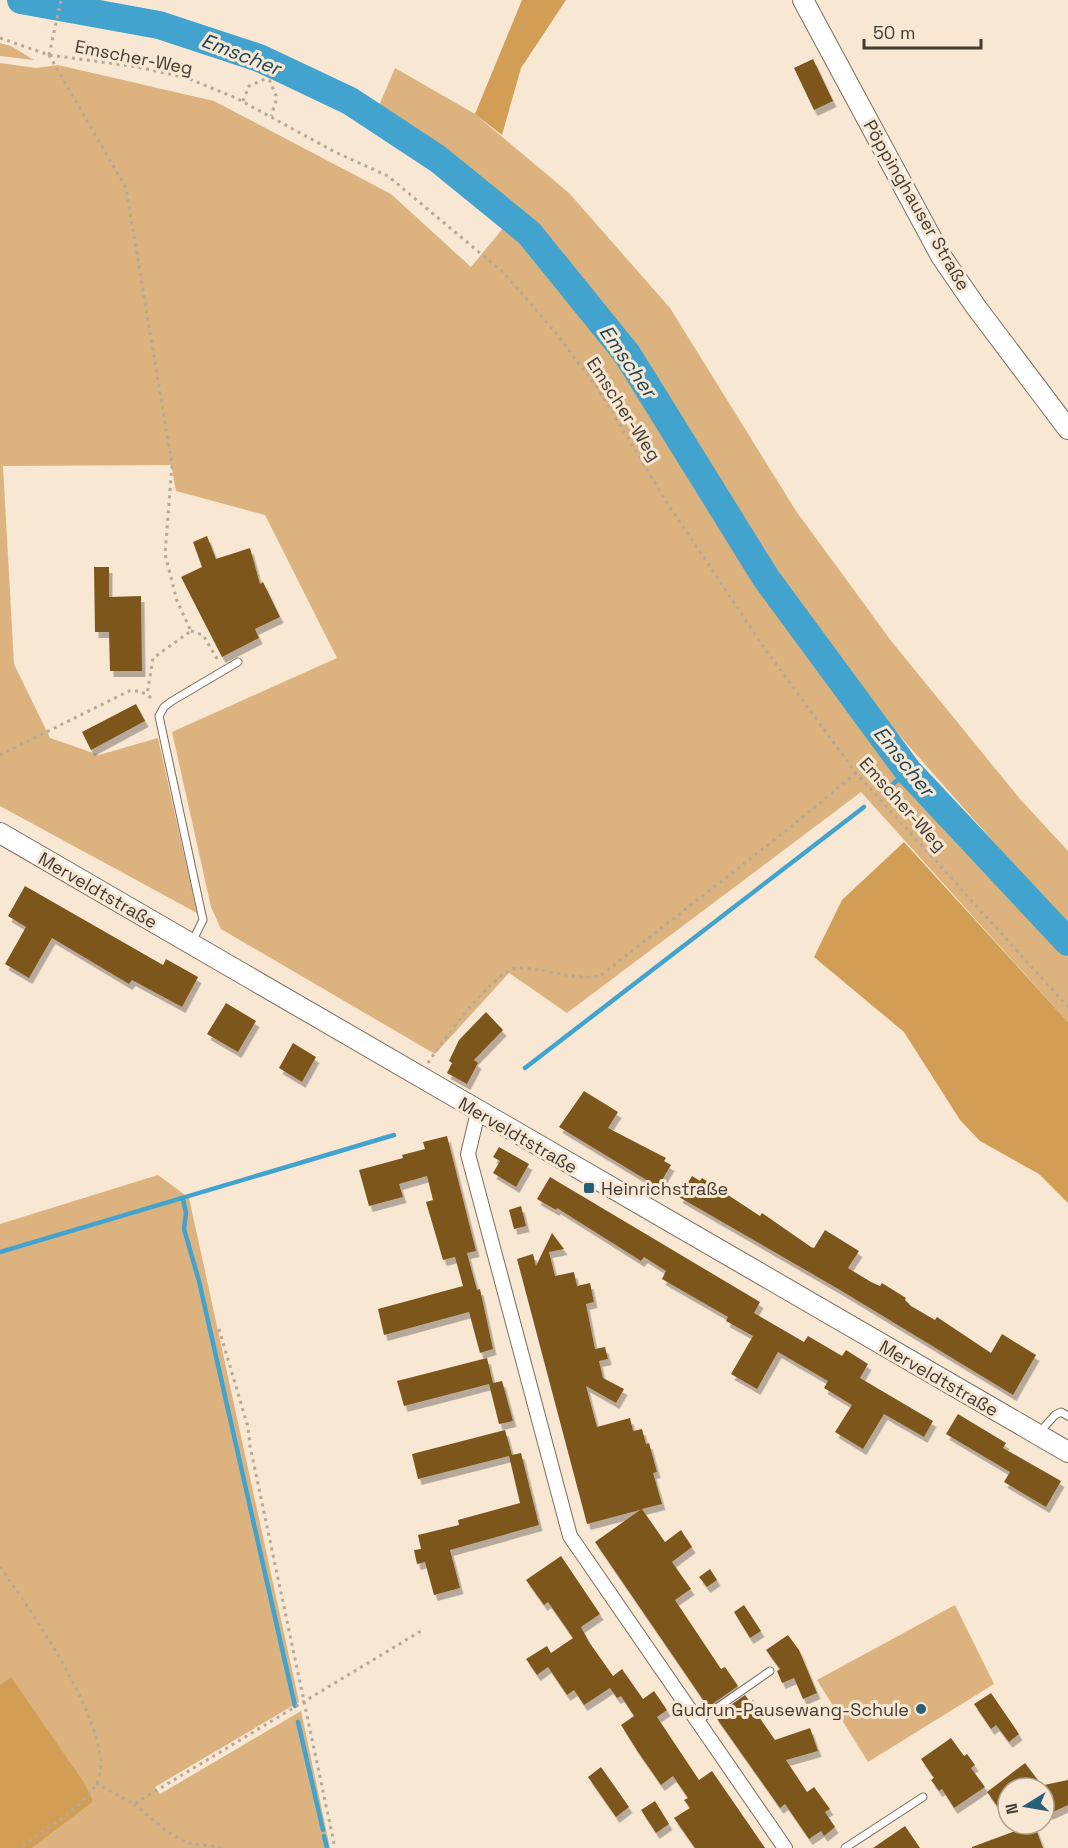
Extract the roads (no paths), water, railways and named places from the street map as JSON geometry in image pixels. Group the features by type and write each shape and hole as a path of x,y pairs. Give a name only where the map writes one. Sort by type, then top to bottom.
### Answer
{"main road":[{"name":"Pöppinghauser Straße","path":"803,0 941,256 976,307 1068,429"},
{"name":"Merveldtstraße","path":"0,833 1068,1452"}],"street":[{"path":"478,1112 468,1154 570,1536 785,1848"}],"lane":[{"path":"191,945 203,920 159,716 164,707 238,662"},
{"path":"1038,1435 1055,1415 1061,1412 1068,1416"},
{"path":"698,1721 771,1671"},
{"path":"844,1848 923,1797"}],"waterway":[{"name":"Emscher","path":"21,0 159,25 259,58 350,101 438,159 529,233 627,354 766,578 908,771 1068,942"},
{"path":"892,785 908,771"},
{"path":"525,1068 864,807"},
{"path":"0,1252 394,1135"},
{"path":"183,1199 186,1213 184,1229 199,1281 295,1706"},
{"path":"298,1722 323,1830"},
{"path":"324,1836 327,1848"}],"place":[{"name":"Heinrichstraße","path":"589,1188"},
{"name":"Gudrun-Pausewang-Schule","path":"921,1709"}]}
